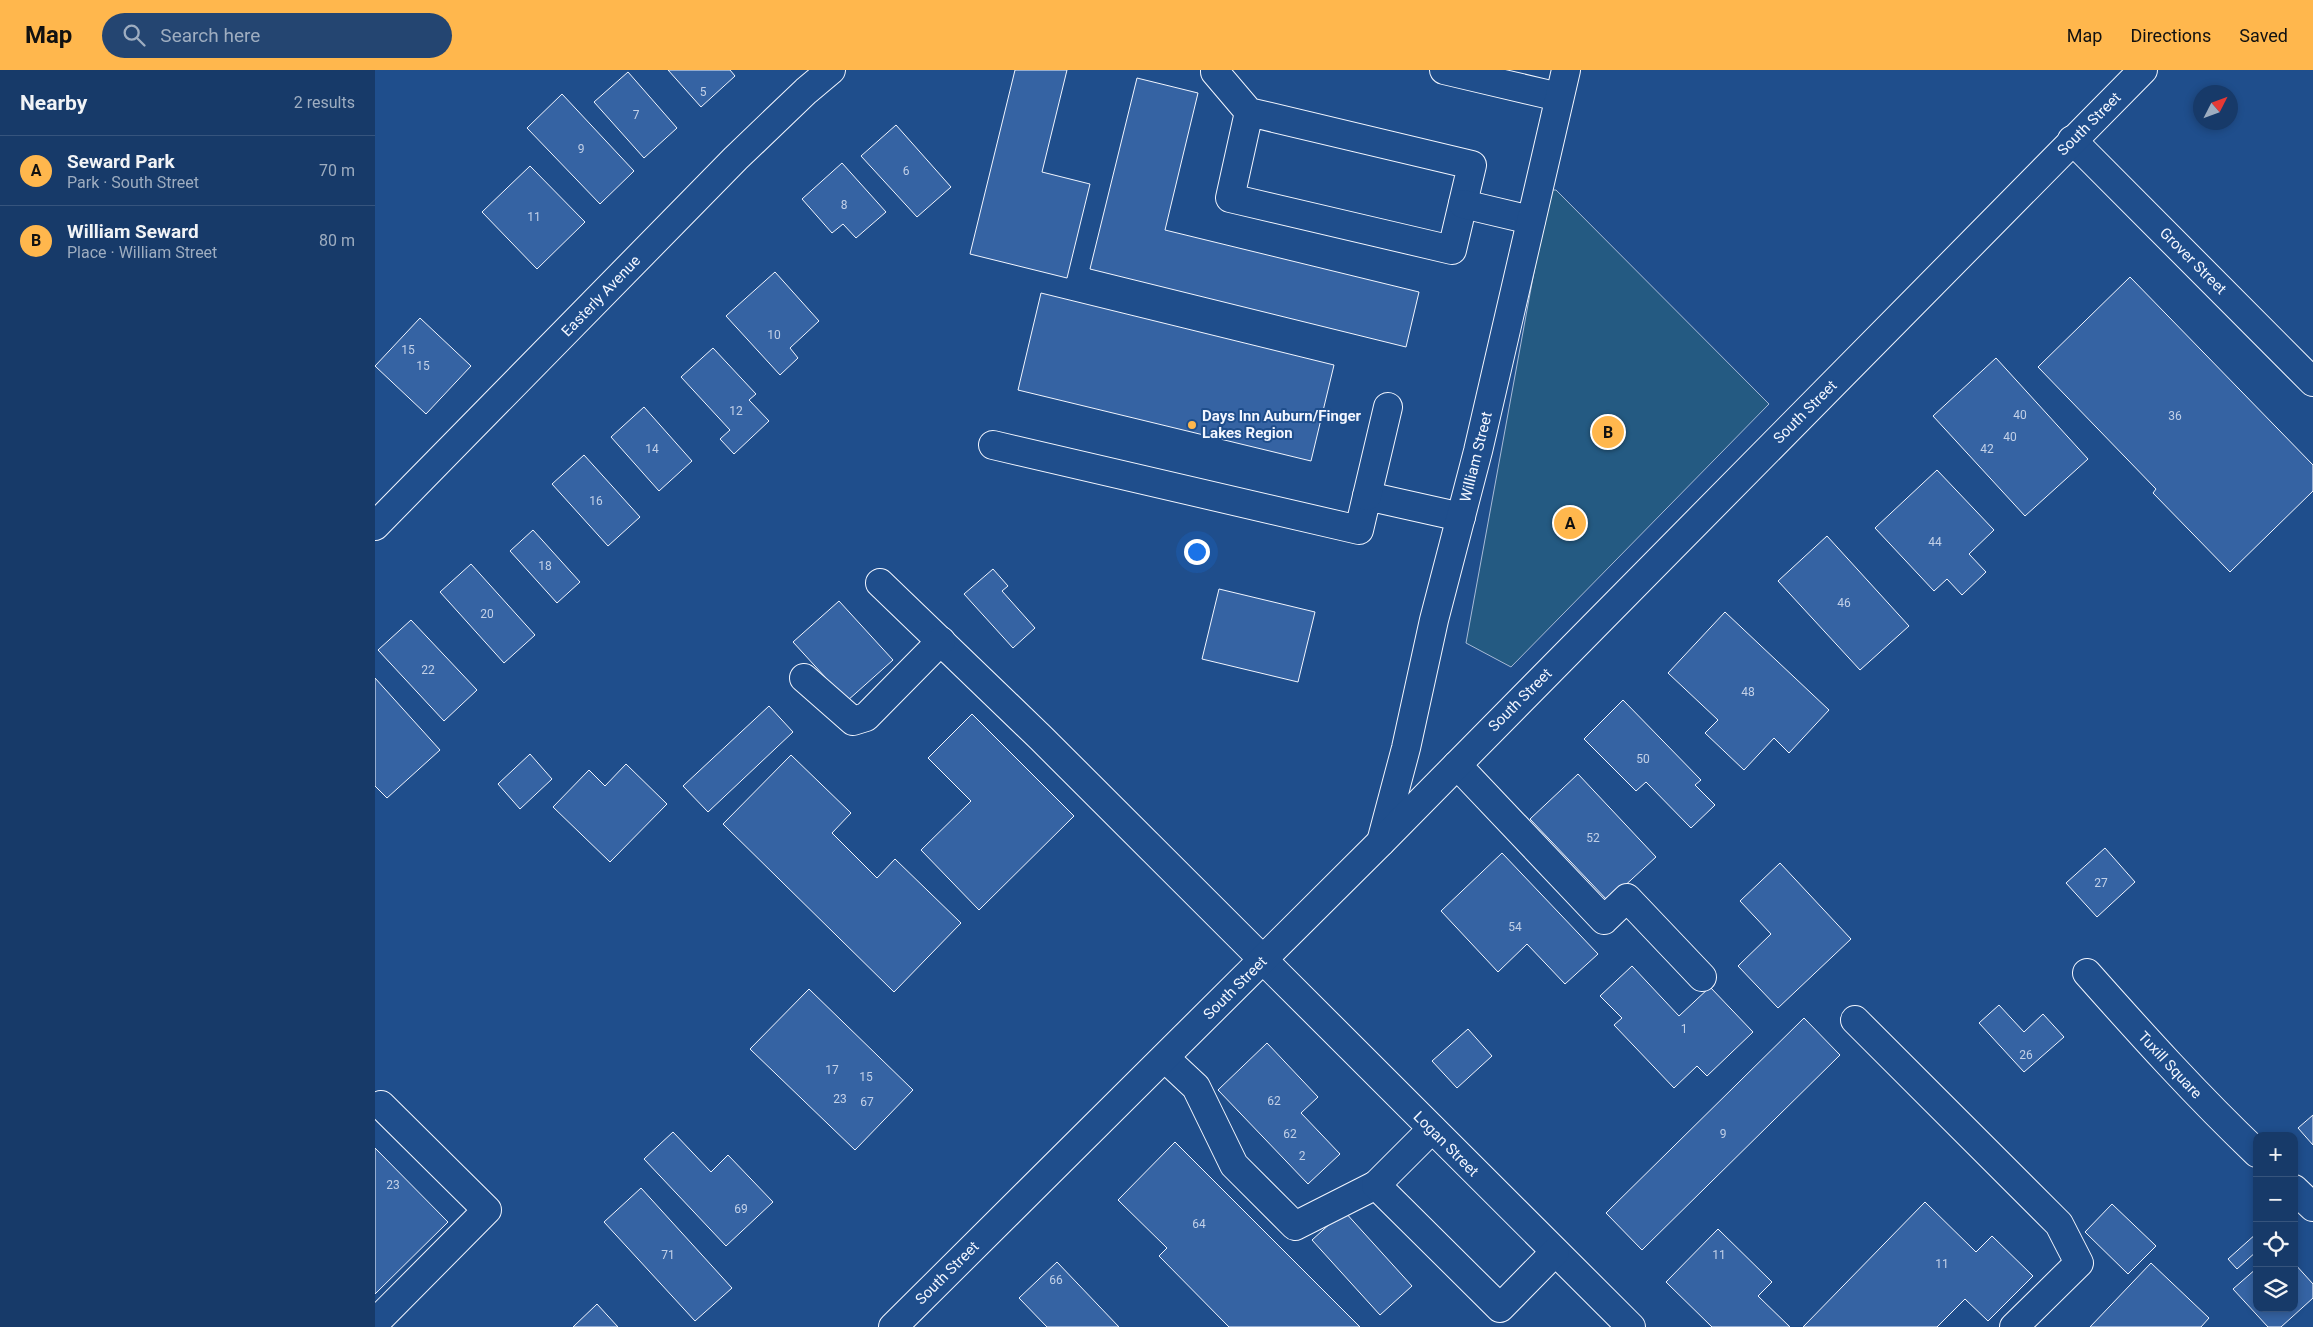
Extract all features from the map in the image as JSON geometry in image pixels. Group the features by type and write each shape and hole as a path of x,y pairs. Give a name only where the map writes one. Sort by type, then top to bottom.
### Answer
{"street":[{"name":"Easterly Avenue","path":"375,526 736,158 806,91 831,70"},
{"path":"1215,70 1249,112 1473,165 1452,250 1230,198 1249,112"},
{"path":"1444,70 1559,97"},
{"name":"William Street","path":"1381,842 1406,748 1434,620 1478,451 1566,70"},
{"name":"South Street","path":"893,1327 1381,842 2143,70"},
{"name":"Grover Street","path":"2072,140 2313,382"},
{"path":"1463,204 1531,220"},
{"path":"993,445 1359,530 1388,408"},
{"path":"1367,496 1461,517"},
{"name":"Logan Street","path":"880,583 1041,738 1264,959 1296,995 1631,1327"},
{"path":"804,678 853,721 866,717 941,641"},
{"path":"1457,765 1604,920 1627,898 1702,977"},
{"name":"Tuxill Square","path":"2087,973 2160,1055 2213,1111 2253,1149"},
{"path":"1855,1020 2059,1224 2079,1263 2014,1327"},
{"path":"1165,1058 1196,1087 1234,1165 1295,1226 1376,1185 1432,1129"},
{"path":"375,1323 487,1210 381,1105"},
{"path":"1376,1185 1500,1308 1555,1252"},
{"path":"2298,1193 2313,1207"}],"shaded area":[{"path":"1549,190 1556,190 1769,404 1511,667 1466,643"}],"building":[{"path":"668,70 730,70 735,76 701,107"},
{"path":"1015,70 1067,70 1042,172 1090,184 1067,278 970,254"},
{"path":"628,72 677,128 644,158 594,102"},
{"path":"1137,78 1198,93 1165,230 1419,292 1406,347 1090,269"},
{"path":"562,94 634,171 600,204 527,128"},
{"path":"896,125 951,187 917,217 861,156"},
{"path":"842,163 886,212 856,238 843,224 832,233 802,199"},
{"path":"530,166 585,222 537,269 482,212"},
{"path":"775,272 819,321 790,348 798,358 780,375 726,316"},
{"path":"2130,277 2313,465 2313,491 2230,572 2153,493 2156,489 2038,367"},
{"path":"1041,293 1334,365 1311,461 1018,390"},
{"path":"420,318 471,366 426,414 375,366"},
{"path":"713,348 756,394 749,400 769,421 734,454 720,439 730,430 681,377"},
{"path":"1996,358 2088,459 2025,516 1933,416"},
{"path":"644,407 692,461 659,491 611,437"},
{"path":"584,455 640,517 608,546 552,484"},
{"path":"1937,470 1994,530 1969,554 1986,572 1962,595 1947,579 1934,591 1875,528"},
{"path":"533,530 580,582 557,603 510,551"},
{"path":"1827,536 1909,626 1860,670 1778,581"},
{"path":"471,564 535,635 504,663 440,592"},
{"path":"993,569 1008,586 1002,591 1035,628 1013,648 964,594"},
{"path":"1219,589 1315,612 1298,682 1202,659"},
{"path":"839,601 893,660 847,701 793,642"},
{"path":"1725,612 1829,710 1789,753 1774,738 1744,770 1705,733 1718,720 1668,673"},
{"path":"411,620 477,690 444,721 378,650"},
{"path":"375,678 440,750 387,798 375,786"},
{"path":"1623,700 1701,780 1695,785 1715,805 1691,828 1646,782 1636,791 1584,739"},
{"path":"769,706 793,732 708,812 683,786"},
{"path":"972,714 1074,816 979,910 921,850 971,801 928,758"},
{"path":"530,754 552,779 520,809 498,784"},
{"path":"791,755 851,813 832,833 877,878 895,859 961,923 894,992 723,824"},
{"path":"626,764 667,804 610,862 553,807 589,770 605,786"},
{"path":"1578,774 1656,857 1608,901 1530,819"},
{"path":"2105,848 2135,882 2097,917 2066,883"},
{"path":"1502,853 1598,954 1565,984 1527,944 1498,972 1441,911"},
{"path":"1780,863 1851,939 1778,1008 1738,966 1771,934 1740,901"},
{"path":"1632,966 1679,1016 1710,987 1753,1032 1707,1076 1697,1066 1674,1088 1614,1025 1622,1018 1600,996"},
{"path":"809,989 913,1090 855,1150 750,1049"},
{"path":"1999,1005 2024,1032 2043,1014 2064,1037 2024,1072 1979,1023"},
{"path":"1804,1018 1840,1055 1642,1250 1606,1213"},
{"path":"1468,1029 1492,1056 1457,1088 1432,1061"},
{"path":"1267,1043 1318,1097 1301,1113 1340,1154 1308,1184 1218,1090"},
{"path":"2313,1115 2313,1145 2298,1128"},
{"path":"673,1132 711,1172 728,1155 773,1202 726,1246 644,1159"},
{"path":"1175,1142 1360,1327 1229,1327 1159,1256 1167,1248 1118,1200"},
{"path":"375,1148 448,1222 375,1294"},
{"path":"641,1188 732,1288 695,1321 604,1222"},
{"path":"1925,1202 1976,1252 1992,1236 2033,1276 1988,1321 1965,1299 1937,1327 1803,1327"},
{"path":"2112,1204 2156,1246 2128,1274 2085,1232"},
{"path":"1344,1211 1412,1286 1380,1315 1312,1240"},
{"path":"1718,1229 1772,1282 1758,1296 1790,1327 1712,1327 1666,1282"},
{"path":"2253,1237 2253,1255 2237,1269 2228,1259"},
{"path":"1057,1262 1119,1327 1047,1327 1019,1298"},
{"path":"2151,1263 2209,1318 2201,1327 2090,1327"},
{"path":"2298,1267 2313,1284 2313,1298 2298,1312"},
{"path":"2253,1272 2253,1311 2233,1289"},
{"path":"597,1304 618,1327 573,1327"},
{"path":"2254,1312 2298,1312 2281,1327 2268,1327"}],"place":[{"name":"Days Inn Auburn/Finger Lakes Region","path":"1192,425"},
{"name":"William Seward","path":"1608,432"},
{"name":"Seward Park","path":"1570,523"}]}
